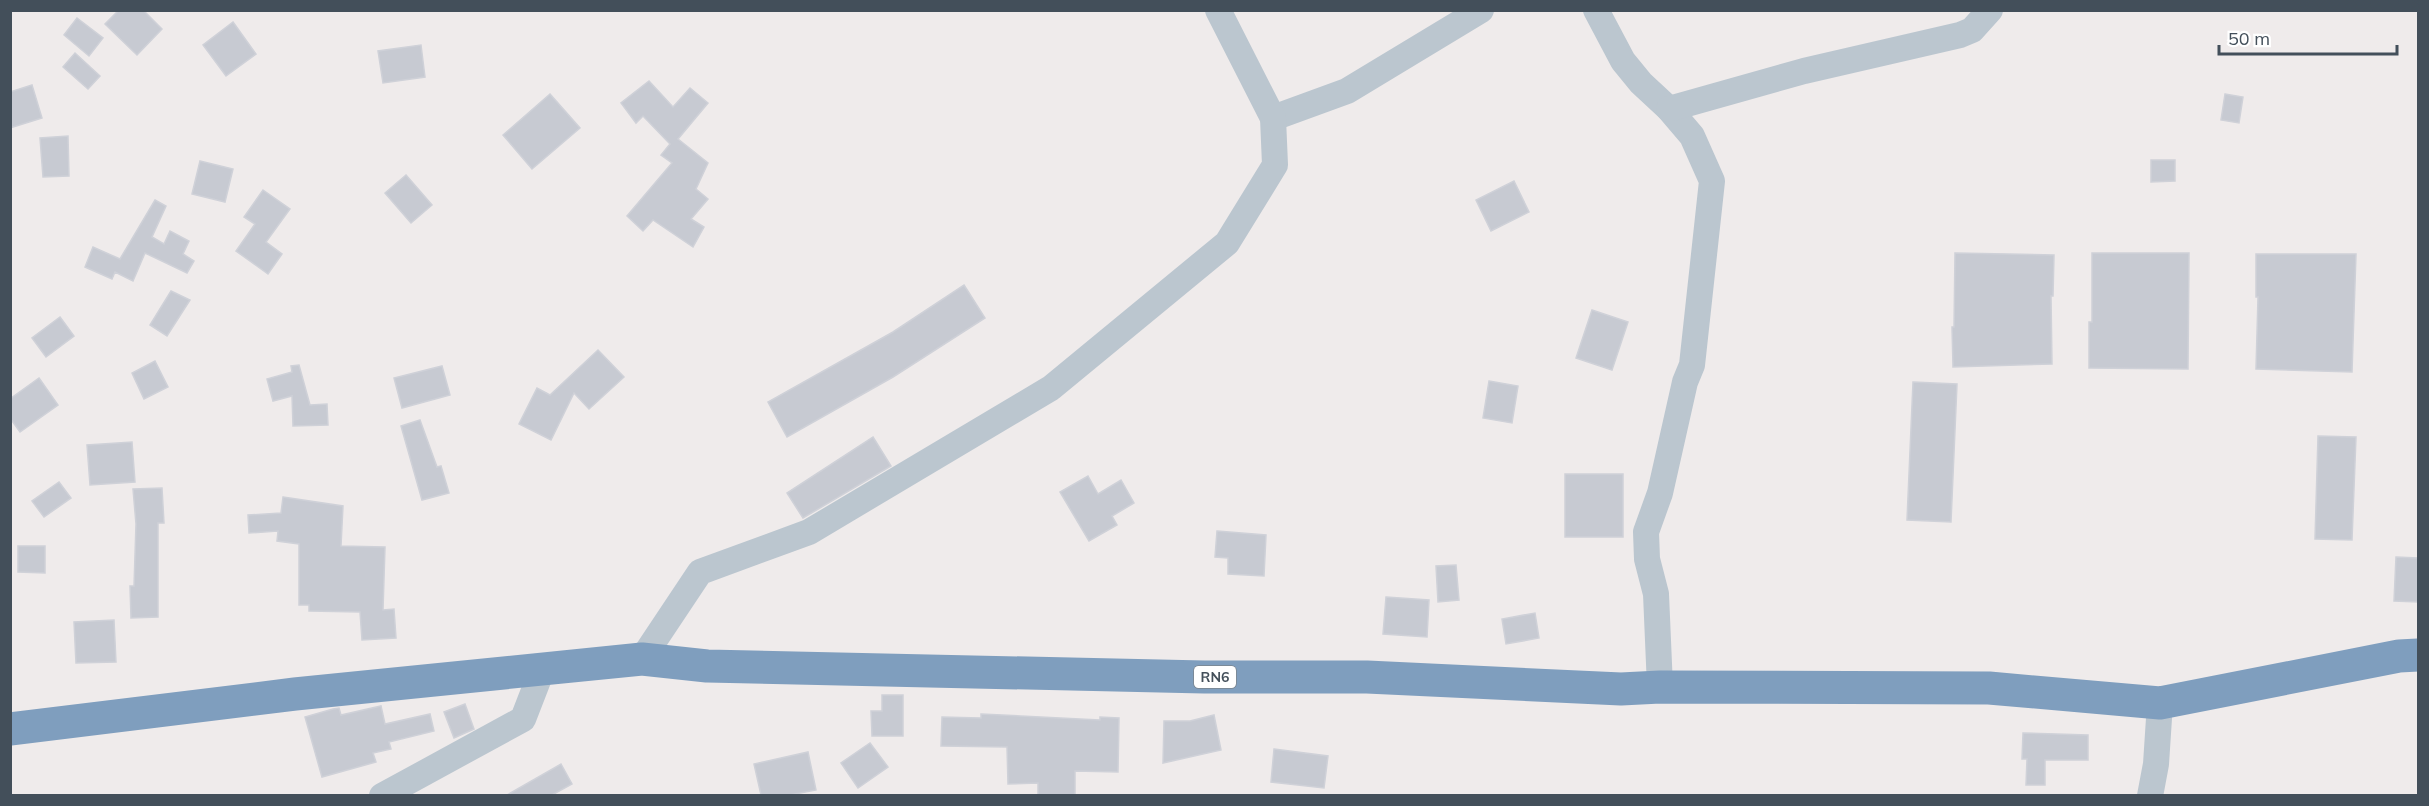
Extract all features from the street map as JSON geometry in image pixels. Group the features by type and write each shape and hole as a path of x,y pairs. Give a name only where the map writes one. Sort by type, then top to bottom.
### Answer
{"highway":[{"name":"RN6","path":"10,729 295,693 542,670 642,658 707,666 1204,677 1367,676 1621,689 1660,687 1989,688 2160,703 2399,656 2418,655"}],"street":[{"path":"642,658 700,572 809,532 1051,388 1227,243 1275,165 1273,118 1218,10"},
{"path":"1273,118 1347,91 1481,10"},
{"path":"1596,10 1623,61 1692,136 1712,181 1692,366 1685,382 1660,493 1647,531 1647,559 1656,594 1660,687"},
{"path":"1669,109 1804,71 1960,35 1972,30 1990,10"},
{"path":"382,795 523,719 542,670"},
{"path":"2150,795 2156,764 2160,703"}],"building":[{"path":"119,10 143,10 162,29 137,55 105,24"},
{"path":"77,18 103,38 89,56 64,35"},
{"path":"233,22 256,54 226,76 203,45"},
{"path":"421,45 425,77 383,83 378,51"},
{"path":"75,53 100,76 88,89 63,67"},
{"path":"649,81 673,107 690,88 708,103 678,139 708,163 696,189 708,199 691,219 704,227 693,247 653,220 643,231 627,216 672,163 661,155 670,144 643,116 636,123 621,103"},
{"path":"32,85 42,118 10,128 10,92"},
{"path":"550,94 580,128 532,169 503,135"},
{"path":"2225,94 2243,97 2239,123 2221,120"},
{"path":"68,136 69,176 43,177 40,138"},
{"path":"2151,160 2175,160 2175,181 2151,182"},
{"path":"200,161 233,169 225,202 192,194"},
{"path":"406,175 432,205 411,223 385,193"},
{"path":"1514,181 1529,212 1491,231 1476,200"},
{"path":"263,190 290,209 266,242 282,254 268,274 236,251 255,224 244,217"},
{"path":"155,200 166,206 152,237 164,244 170,231 189,241 183,254 194,261 187,273 145,253 133,281 115,272 112,279 85,267 93,247 120,259"},
{"path":"1955,253 2054,255 2053,296 2051,296 2052,364 1953,367"},
{"path":"2092,253 2189,253 2188,369 2089,368"},
{"path":"2256,254 2356,254 2352,372 2256,369 2258,297 2256,297"},
{"path":"964,285 985,318 893,377 787,437 768,402 893,332"},
{"path":"171,291 190,300 167,336 150,325"},
{"path":"1592,310 1628,322 1612,370 1576,358"},
{"path":"60,317 74,336 46,357 32,338"},
{"path":"598,350 624,377 589,409 574,393 551,440 519,424 537,388 550,395"},
{"path":"155,361 168,387 144,399 132,373"},
{"path":"299,365 310,405 327,404 328,425 293,426 292,396 273,401 267,379 292,372 291,366"},
{"path":"442,366 450,395 402,408 394,378"},
{"path":"39,378 58,405 20,432 10,418 10,399"},
{"path":"1489,381 1518,386 1512,423 1483,418"},
{"path":"1913,382 1957,384 1951,522 1907,520"},
{"path":"420,420 437,467 441,466 449,493 422,500 401,426"},
{"path":"2318,436 2356,437 2352,540 2315,539"},
{"path":"873,437 891,466 803,518 787,493"},
{"path":"132,442 135,482 90,485 87,445"},
{"path":"1565,474 1623,474 1623,537 1565,537"},
{"path":"1088,476 1098,494 1121,480 1134,503 1112,516 1117,525 1089,541 1060,492"},
{"path":"59,482 71,498 44,517 32,501"},
{"path":"162,488 164,523 158,523 158,617 131,618 130,586 134,586 136,524 133,489"},
{"path":"283,497 343,506 341,546 385,547 383,610 394,609 396,638 362,640 360,612 309,611 309,605 299,605 299,544 277,541 278,531 249,533 248,515 281,513"},
{"path":"1217,531 1266,535 1264,576 1228,574 1228,558 1215,557"},
{"path":"18,546 45,546 45,573 18,572"},
{"path":"2396,557 2418,558 2418,602 2394,601"},
{"path":"1456,565 1459,600 1438,602 1436,566"},
{"path":"1386,597 1429,600 1427,637 1383,634"},
{"path":"1535,613 1539,638 1506,644 1502,619"},
{"path":"114,620 116,662 76,663 74,622"},
{"path":"882,695 903,695 903,736 872,736 871,711 882,711"},
{"path":"465,704 474,729 454,738 444,712"},
{"path":"381,706 385,724 430,714 434,731 389,742 391,749 373,753 376,762 322,777 305,717 339,708 341,715"},
{"path":"981,714 1100,720 1100,717 1119,718 1118,772 1075,771 1075,795 1038,795 1038,783 1008,784 1007,747 941,746 942,717 981,718"},
{"path":"1214,715 1221,750 1163,763 1164,721 1190,721"},
{"path":"2023,733 2088,735 2088,760 2045,760 2045,785 2026,785 2027,759 2022,759"},
{"path":"870,743 888,767 858,788 841,763"},
{"path":"1274,749 1328,756 1324,788 1271,782"},
{"path":"808,752 816,790 790,795 761,795 754,764"},
{"path":"561,764 572,784 552,795 507,795"}]}
